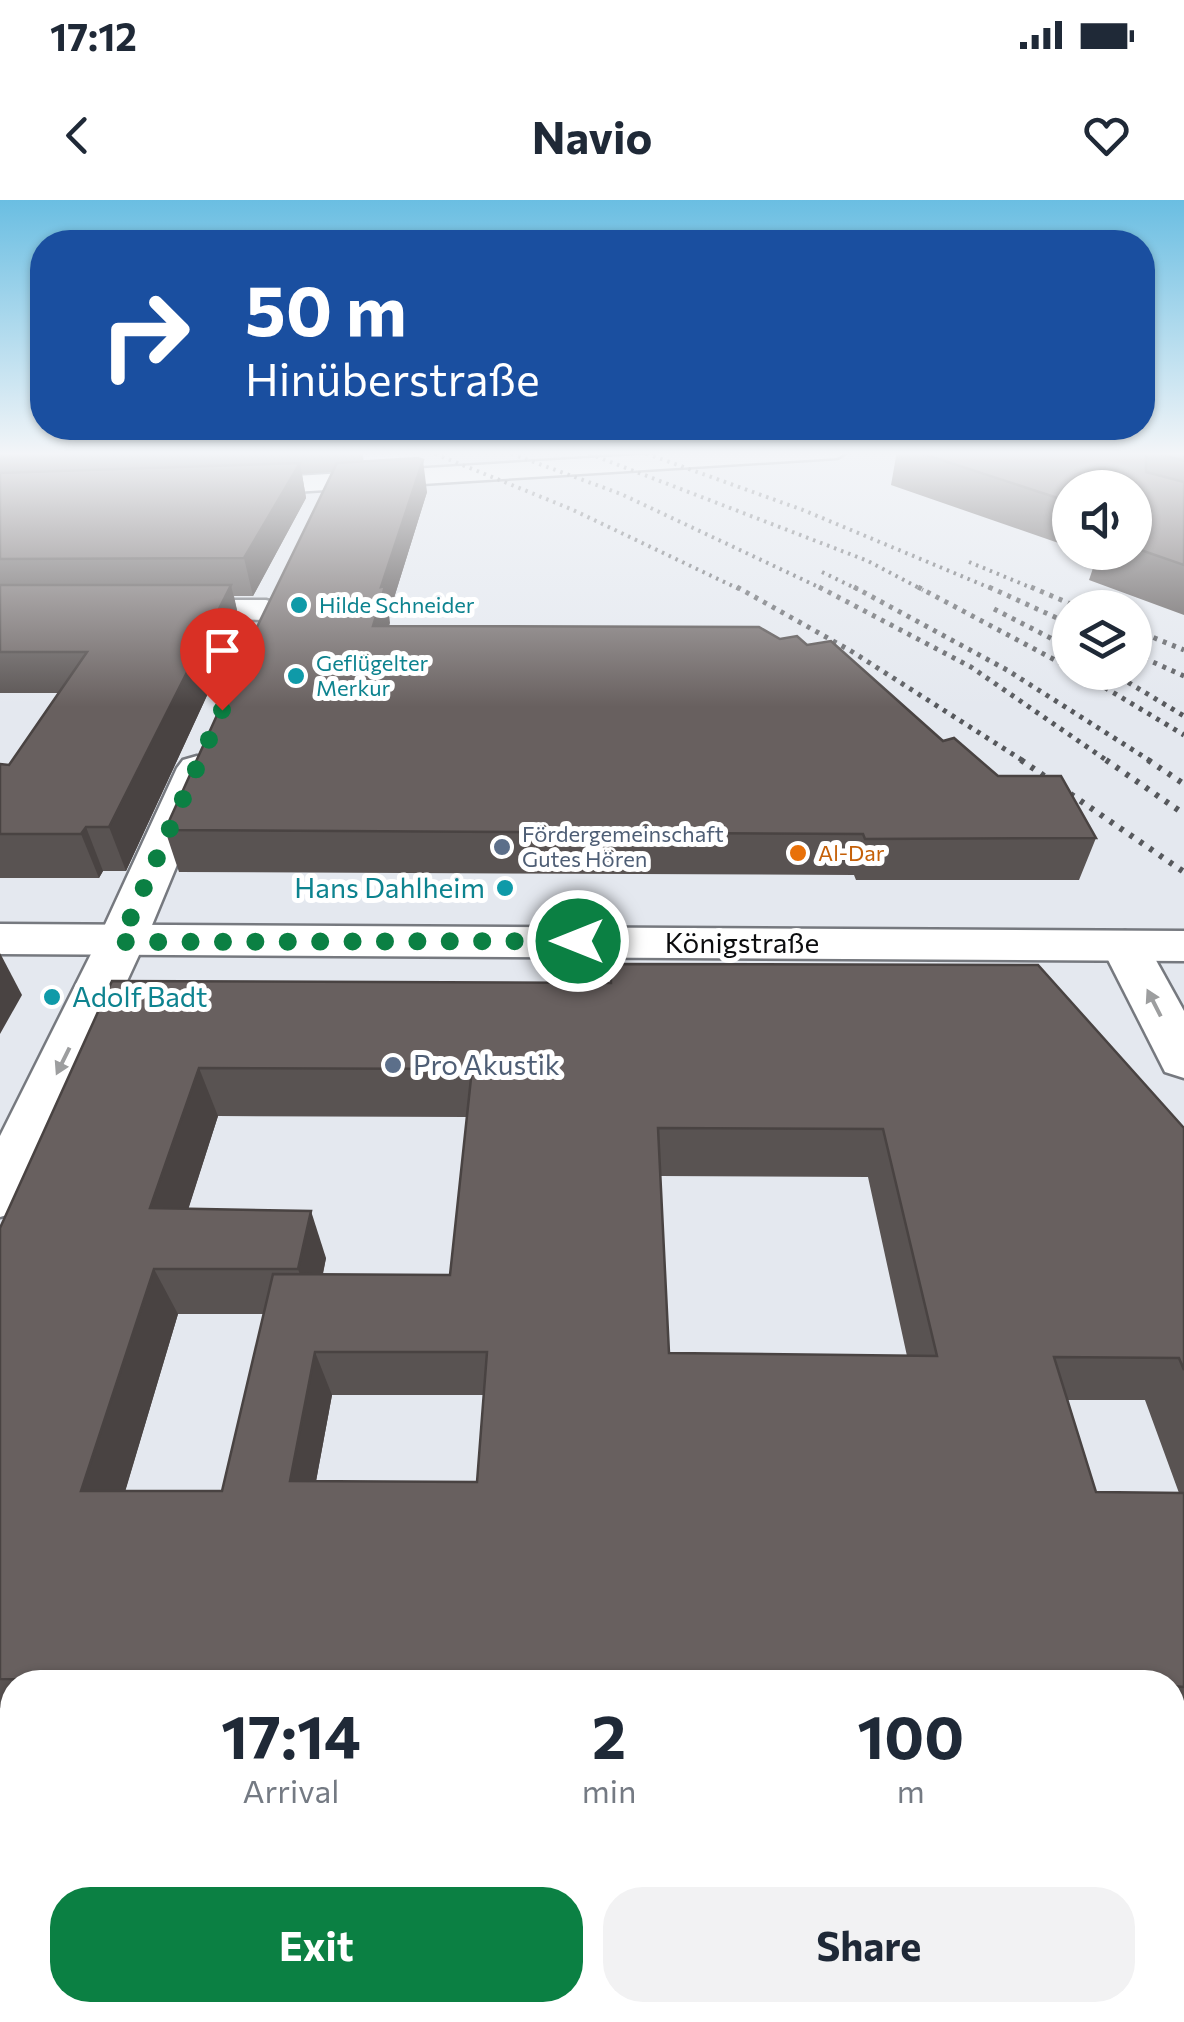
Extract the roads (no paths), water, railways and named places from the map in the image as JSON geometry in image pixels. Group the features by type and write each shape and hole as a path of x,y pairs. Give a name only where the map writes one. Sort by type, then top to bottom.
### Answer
{"street":[{"path":"133,610 274,594 250,645"},
{"path":"0,1194 120,942 212,732"},
{"name":"Königstraße","path":"0,939 1184,946"},
{"path":"1125,946 1184,1060"}],"railway":[{"path":"628,536 741,590"},
{"path":"710,536 822,589"},
{"path":"803,536 868,561 923,590"},
{"path":"865,536 995,590"},
{"path":"969,562 1037,590"},
{"path":"822,572 859,590"},
{"path":"737,587 851,651 1025,762"},
{"path":"854,587 1007,670 1152,762"},
{"path":"918,587 1052,658"},
{"path":"989,587 1052,616"},
{"path":"1031,587 1052,596"},
{"path":"822,589 971,667 1109,762"},
{"path":"994,609 1052,639"},
{"path":"1152,637 1184,650"},
{"path":"1152,662 1184,676"},
{"path":"1109,690 1184,735"},
{"path":"1141,690 1184,716"},
{"path":"1021,760 1184,872"},
{"path":"1106,760 1184,814"},
{"path":"1148,760 1184,784"}],"place":[{"name":"Hilde Schneider","path":"299,605"},
{"name":"Geflügelter Merkur","path":"296,676"},
{"name":"Fördergemeinschaft Gutes Hören","path":"502,847"},
{"name":"Al-Dar","path":"798,853"},
{"name":"Hans Dahlheim","path":"505,888"},
{"name":"Adolf Badt","path":"52,997"},
{"name":"Pro Akustik","path":"393,1065"}]}
